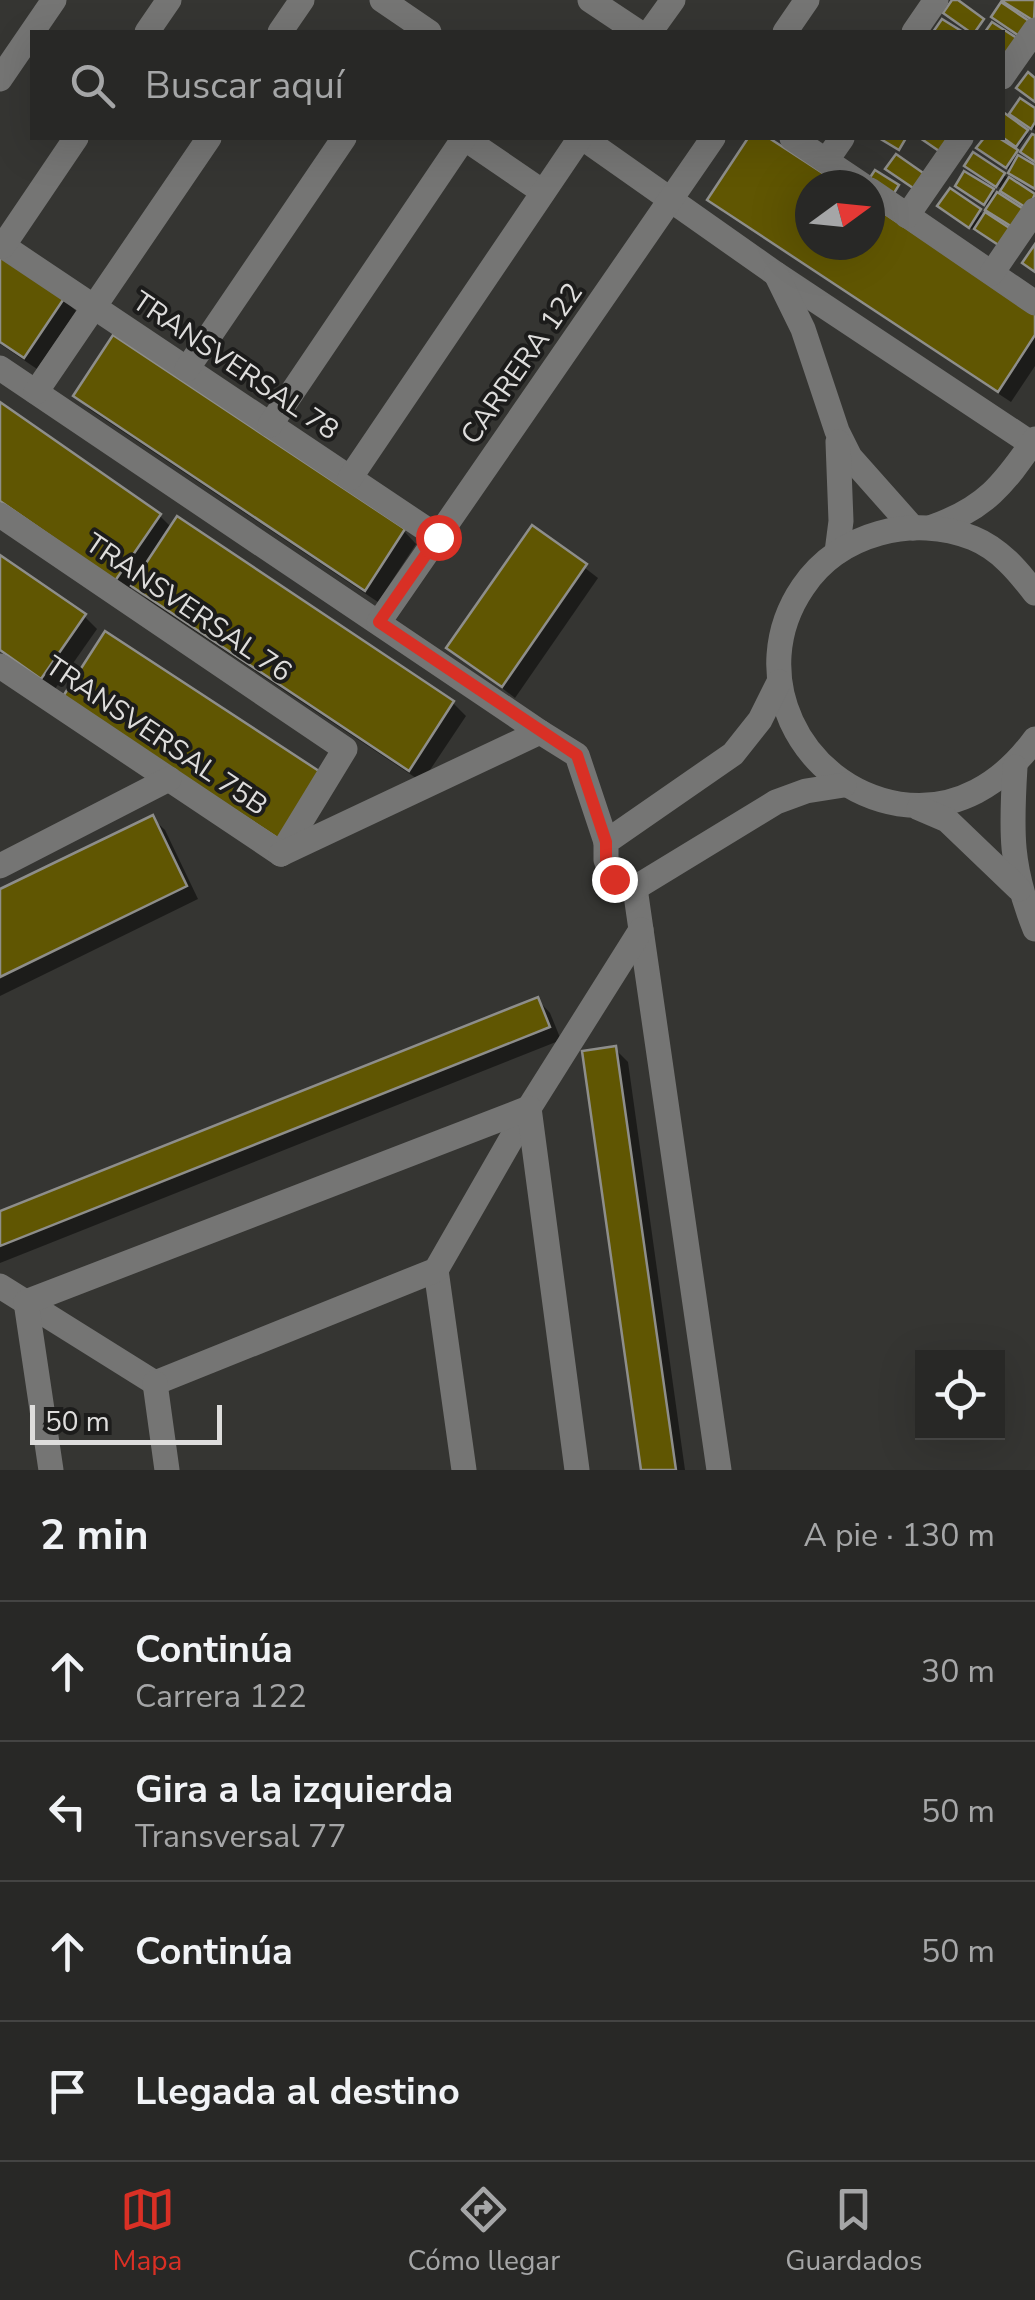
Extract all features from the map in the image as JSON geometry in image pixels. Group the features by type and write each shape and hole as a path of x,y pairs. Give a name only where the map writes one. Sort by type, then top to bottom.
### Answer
{"street":[{"path":"34,30 54,0"},
{"path":"148,30 169,0"},
{"path":"281,30 302,0"},
{"path":"382,0 421,30"},
{"path":"590,0 635,30"},
{"path":"651,30 673,0"},
{"path":"786,30 808,0"},
{"path":"915,30 936,0"},
{"path":"1005,73 1035,30"},
{"path":"0,80 30,36"},
{"path":"2,245 75,140"},
{"path":"36,392 208,140"},
{"path":"188,369 343,140"},
{"path":"270,425 463,140"},
{"path":"467,140 544,192"},
{"path":"350,478 581,140"},
{"path":"585,140 776,274 1033,442 1009,478 984,502 956,519 922,528 882,531 838,552 802,587 782,632 780,682 786,712 800,740 820,765 844,785 878,800 914,806 947,820 1019,889"},
{"name":"CARRERA 122","path":"379,622 712,140"},
{"path":"795,140 840,170"},
{"path":"826,161 841,140"},
{"path":"908,216 960,140"},
{"path":"885,200 1035,303"},
{"path":"992,274 1035,210"},
{"name":"TRANSVERSAL 78","path":"2,245 438,537"},
{"path":"776,274 803,329 836,432 841,467 838,552"},
{"path":"0,368 577,755 614,879 634,888"},
{"path":"836,432 867,479 922,528 975,539 1012,564 1035,593"},
{"name":"TRANSVERSAL 76","path":"0,514 345,749 281,854"},
{"name":"TRANSVERSAL 75B","path":"0,666 281,854"},
{"path":"606,842 733,754 760,720 780,682"},
{"path":"281,854 540,732"},
{"path":"914,806 951,802 985,788 1015,766 1035,739"},
{"path":"1015,766 1012,854 1019,889 1035,929"},
{"path":"0,866 169,779"},
{"path":"634,888 776,802 806,791 844,785"},
{"path":"634,888 719,1470"},
{"path":"464,1470 436,1270 529,1108 641,930"},
{"path":"26,1302 529,1108"},
{"path":"529,1108 577,1470"},
{"path":"156,1383 436,1270"},
{"path":"0,1286 156,1383"},
{"path":"26,1302 50,1470"},
{"path":"156,1383 167,1470"}],"building":[{"path":"952,0 958,0 984,19 976,30 967,30 943,13"},
{"path":"1003,0 1035,0 1034,21 1002,1"},
{"path":"1001,2 1032,23 1022,38 991,17"},
{"path":"942,19 960,30 934,30"},
{"path":"992,22 1004,30 986,30"},
{"path":"1005,30 1020,40 1009,58 1005,55"},
{"path":"1028,72 1035,78 1035,102 1016,88"},
{"path":"1020,98 1035,108 1031,129 1009,114"},
{"path":"1005,113 1028,130 1016,147 1005,139"},
{"path":"1035,135 1035,162 1020,152"},
{"path":"747,140 772,140 818,170 795,170 795,258 707,200"},
{"path":"882,140 905,140 899,150"},
{"path":"923,140 952,140 942,153"},
{"path":"982,140 1002,140 1018,150 1006,168 976,148"},
{"path":"973,152 1005,173 996,187 964,166"},
{"path":"896,154 929,177 919,192 885,169"},
{"path":"1018,155 1035,165 1035,189 1008,173"},
{"path":"964,171 994,189 984,205 955,186"},
{"path":"885,176 899,185 891,198 885,194"},
{"path":"1009,177 1035,194 1028,209 1000,191"},
{"path":"950,188 981,209 969,228 937,206"},
{"path":"997,192 1025,210 1014,228 985,210"},
{"path":"985,212 1014,231 1003,248 974,229"},
{"path":"885,214 1035,313 1035,335 998,392 798,260 885,260"},
{"path":"1035,244 1035,272 1022,263"},
{"path":"0,253 65,297 24,358 0,342"},
{"path":"113,335 405,529 365,591 73,396"},
{"path":"0,402 161,514 115,581 0,501"},
{"path":"177,516 454,701 409,771 131,586"},
{"path":"532,525 587,564 502,687 446,648"},
{"path":"0,555 86,614 41,679 0,650"},
{"path":"105,631 322,773 279,839 62,698"},
{"path":"153,815 187,886 0,977 0,889"},
{"path":"538,997 550,1027 0,1246 0,1211"},
{"path":"616,1046 676,1470 641,1470 582,1051"}],"route":[{"path":"438,537 379,622 577,755 614,879"}]}
